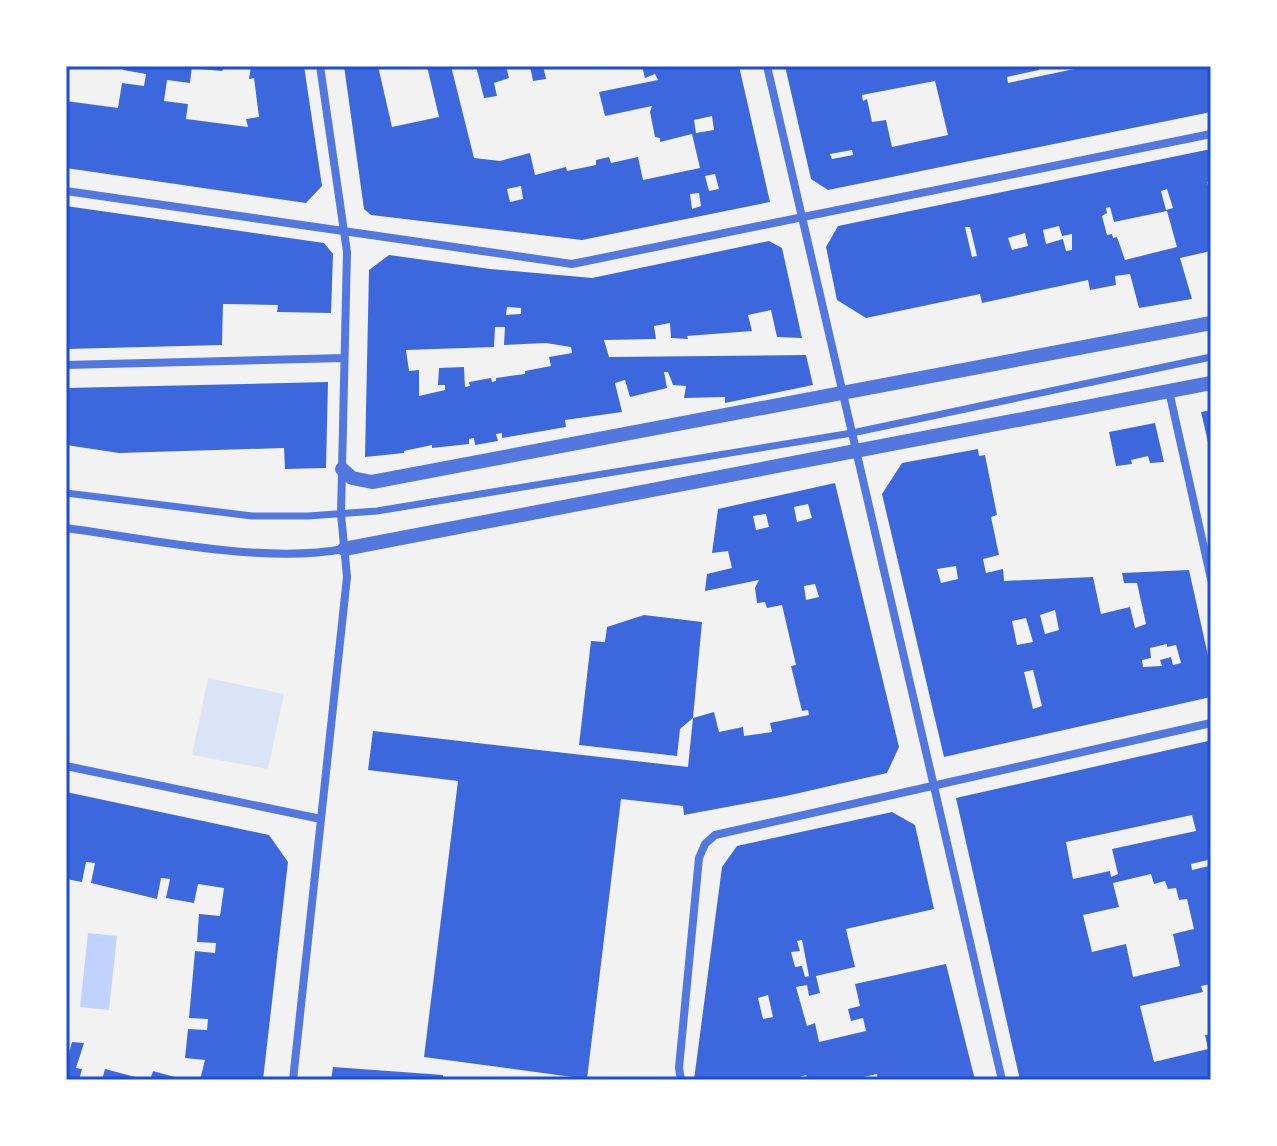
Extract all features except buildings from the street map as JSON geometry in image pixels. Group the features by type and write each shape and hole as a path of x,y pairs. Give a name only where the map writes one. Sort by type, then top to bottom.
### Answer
{"street":[{"path":"293,1080 347,577 341,514 347,252 320,66"},
{"path":"767,66 1002,1080"},
{"path":"66,191 572,264 1211,134"},
{"path":"342,469 352,478 372,482 1211,323"},
{"path":"66,493 252,516 377,511 852,433 1211,357"},
{"path":"66,365 344,358"},
{"path":"66,528 215,548 311,555 1211,383"},
{"path":"1169,391 1211,579"},
{"path":"681,1080 679,1068 699,858 705,844 715,835 1211,723"},
{"path":"66,766 321,819"}],"shaded area":[{"path":"208,678 284,694 268,769 192,755"}],"water":[{"path":"88,933 117,936 109,1010 80,1007"}]}
